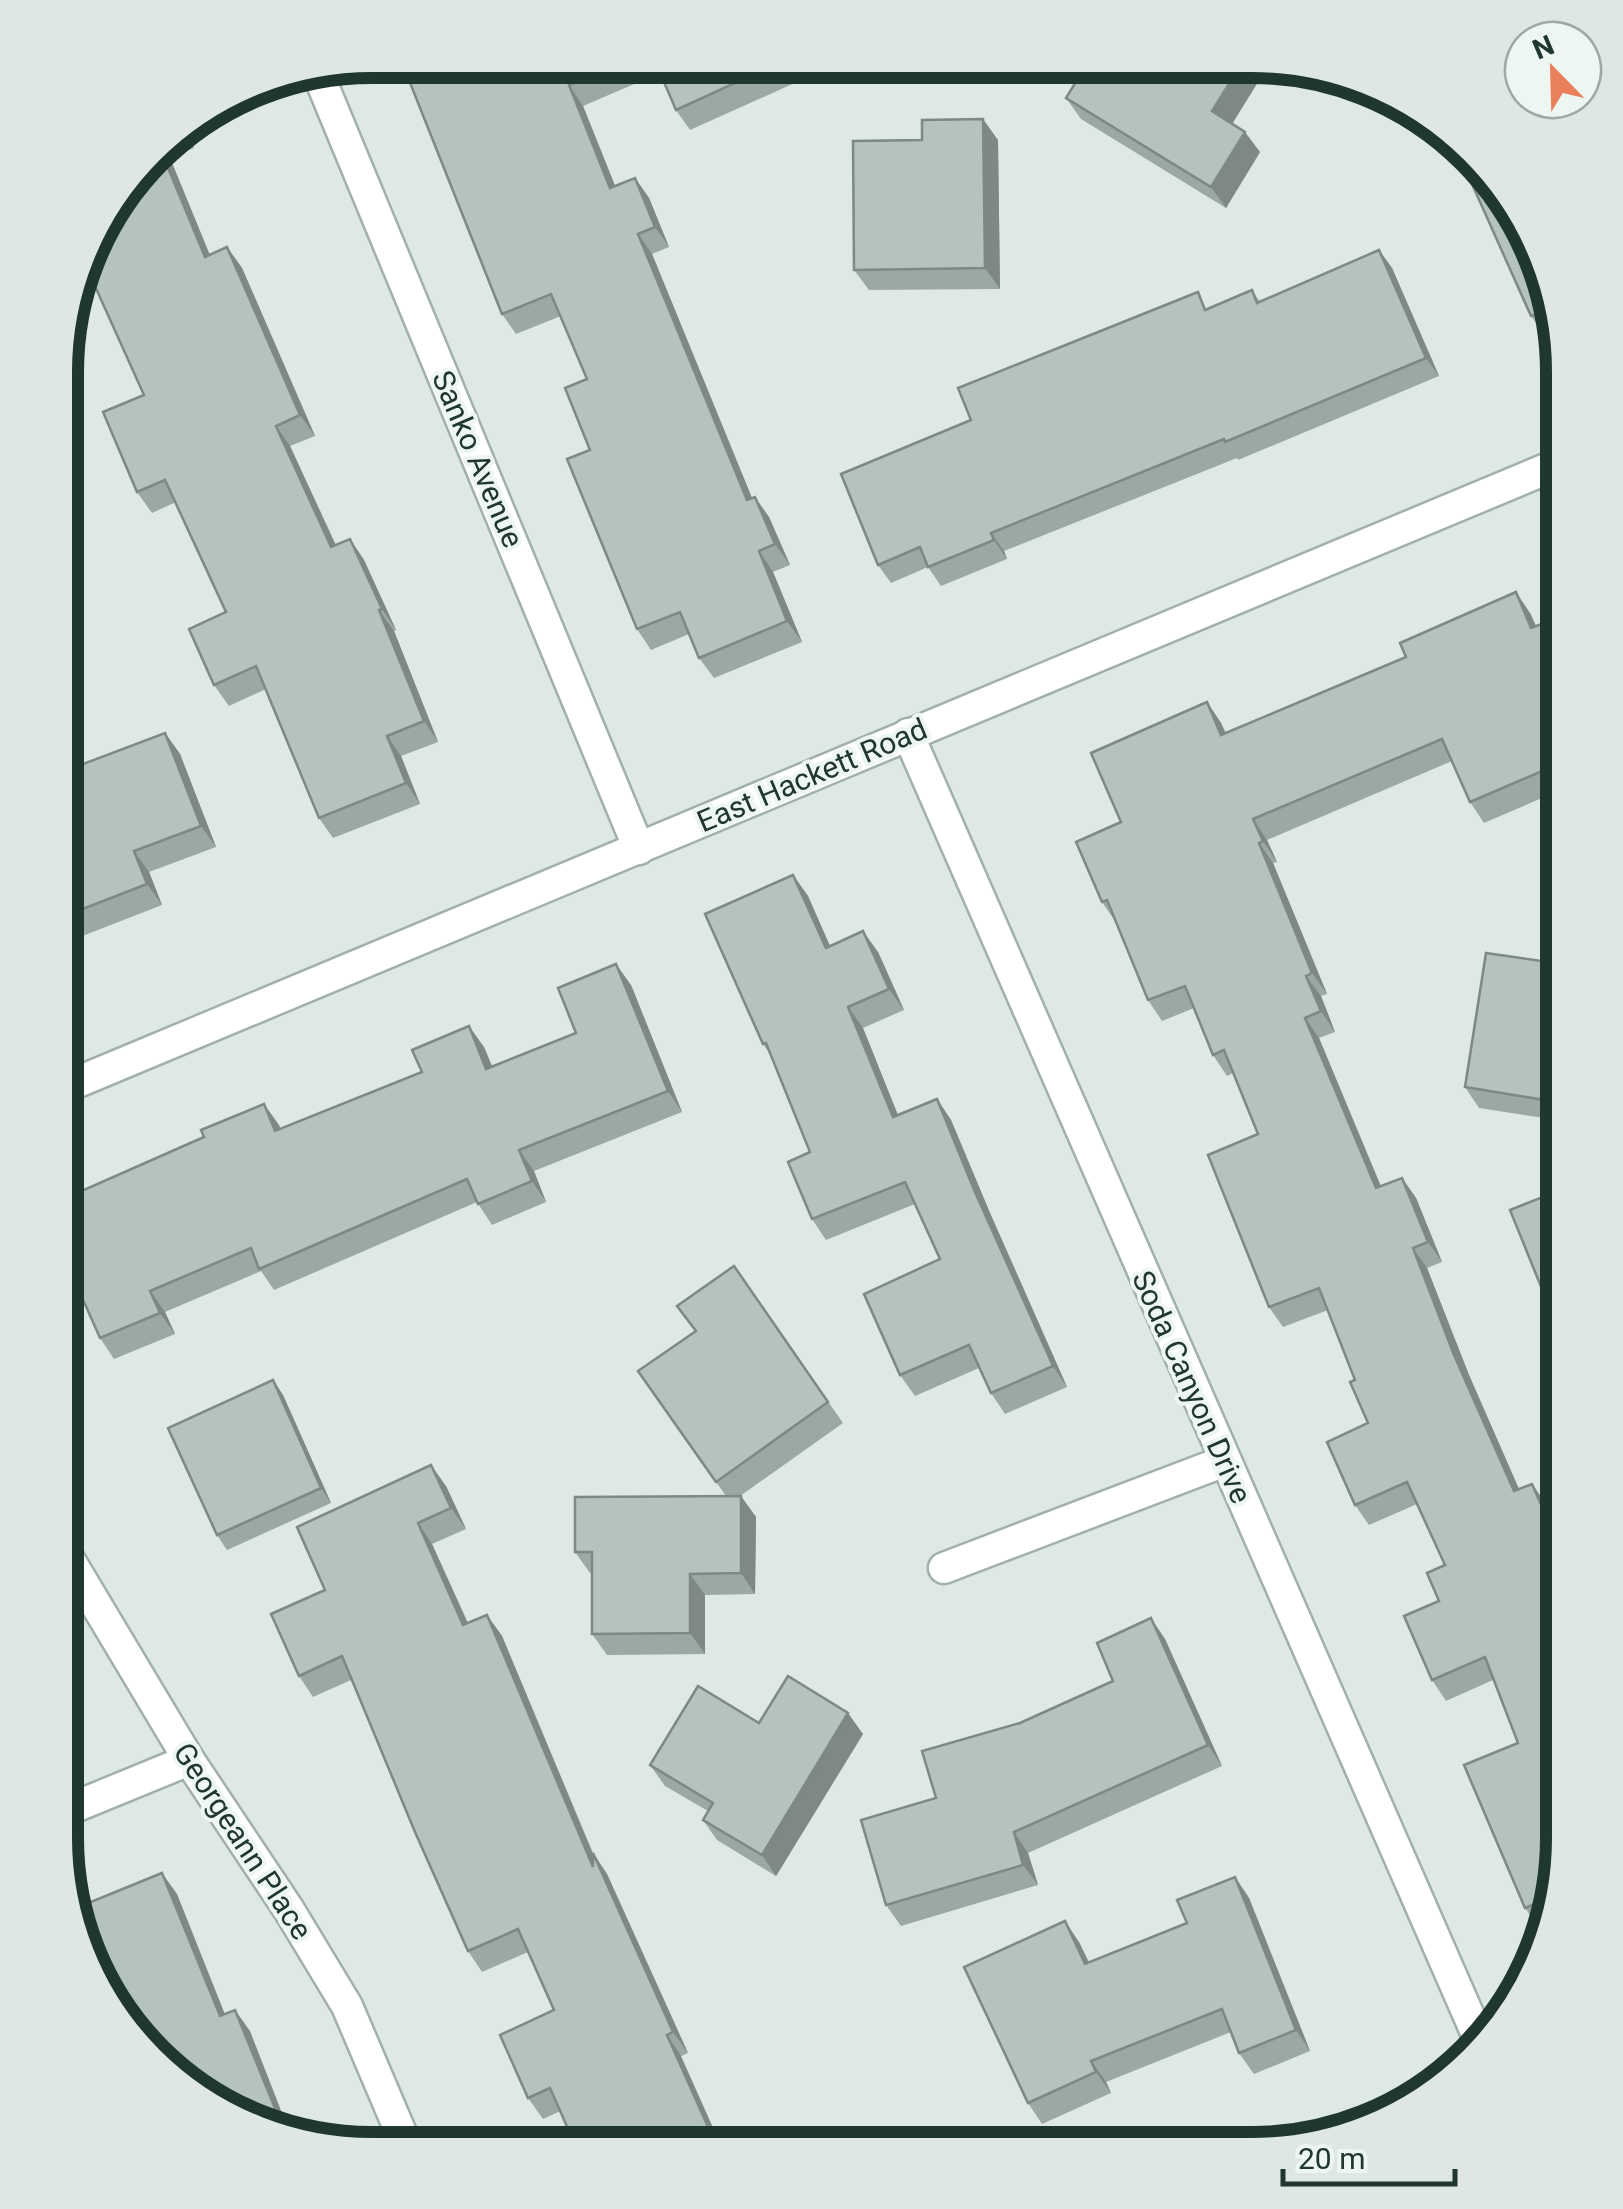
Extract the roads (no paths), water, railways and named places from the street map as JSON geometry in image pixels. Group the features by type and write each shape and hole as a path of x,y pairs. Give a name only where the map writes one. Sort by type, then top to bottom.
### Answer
{"street":[{"name":"Sanko Avenue","path":"321,82 640,849"},
{"name":"East Hackett Road","path":"77,1082 1546,469"},
{"name":"Soda Canyon Drive","path":"908,734 1474,2030"},
{"path":"944,1568 1224,1460"},
{"name":"Georgeann Place","path":"77,1574 189,1760 289,1910 347,2006 401,2132"},
{"path":"77,1806 189,1760"}]}
